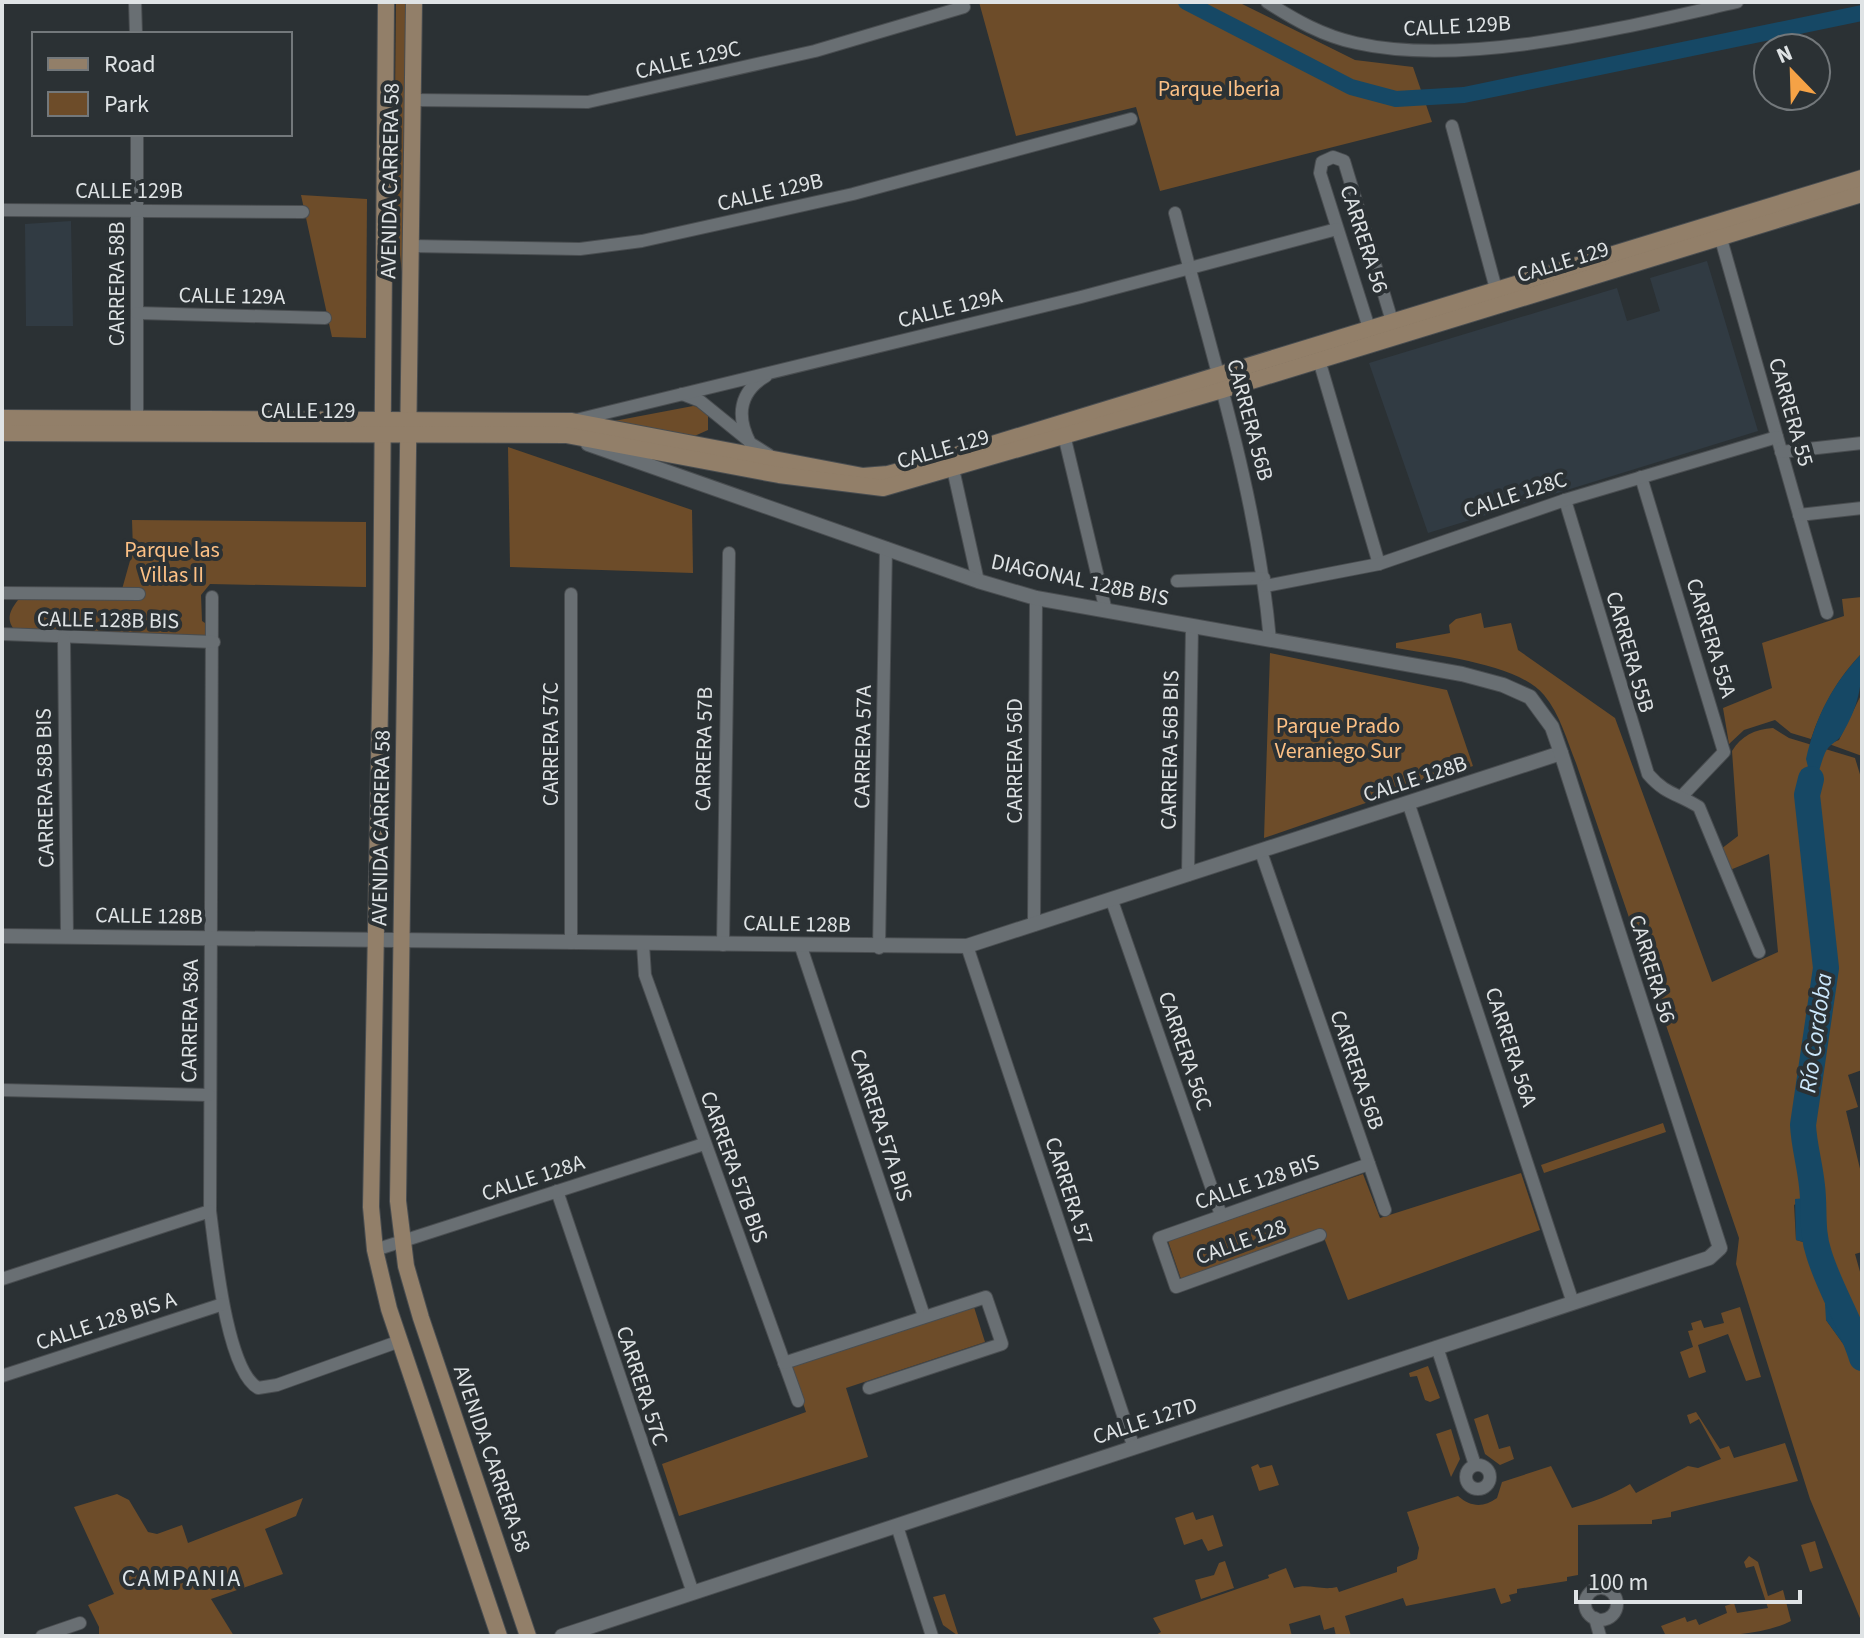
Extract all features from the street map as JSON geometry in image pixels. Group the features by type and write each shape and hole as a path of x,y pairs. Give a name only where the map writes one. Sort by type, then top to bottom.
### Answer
{"main road":[{"name":"AVENIDA CARRERA 58","path":"386,2 384,425 370,1191 375,1250 400,1341 499,1636"},
{"name":"AVENIDA CARRERA 58","path":"414,2 396,1172 402,1241 421,1318 528,1636"},
{"name":"CALLE 129","path":"1220,382 1319,360 1718,230 1862,178"},
{"name":"CALLE 129","path":"569,428 872,488 1220,382 1369,328 1496,289 1862,194"},
{"name":"CALLE 129","path":"2,418 137,426"},
{"name":"CALLE 129","path":"2,433 137,426 569,428 876,476 952,463"}],"street":[{"path":"135,2 136,32"},
{"name":"CALLE 129B","path":"1267,2 1322,33 1398,50 1486,50 1737,2"},
{"name":"CALLE 129C","path":"414,100 588,102 815,51 964,7"},
{"name":"CALLE 129B","path":"411,246 580,249 642,241 853,194 1131,119"},
{"path":"1452,126 1496,289"},
{"name":"CARRERA 58B","path":"137,136 137,426"},
{"name":"CARRERA 56","path":"1369,328 1320,173 1322,162 1333,157 1344,161 1392,321"},
{"name":"CALLE 129B","path":"2,210 303,212"},
{"name":"CARRERA 56B","path":"1175,213 1249,497 1265,582 1270,640"},
{"name":"CALLE 129A","path":"569,428 680,394 1189,269 1337,229"},
{"name":"CARRERA 55","path":"1718,230 1827,613"},
{"name":"CALLE 129A","path":"137,313 325,318"},
{"path":"1319,360 1379,564"},
{"path":"750,443 742,422 743,398 759,380 776,371"},
{"path":"680,394 700,401 750,443"},
{"name":"DIAGONAL 128B BIS","path":"569,428 978,581 1036,598 1462,674 1517,690 1530,697 1546,716"},
{"path":"1062,430 1106,611"},
{"name":"CALLE 128C","path":"1177,581 1265,582 1379,564 1565,500 1777,437"},
{"name":"CALLE 129","path":"750,443 782,461"},
{"path":"1781,452 1862,443"},
{"path":"952,463 978,581"},
{"name":"CARRERA 55A","path":"1641,477 1724,752 1682,796"},
{"name":"CARRERA 55B","path":"1565,500 1648,774 1663,791 1682,796 1699,807 1759,952"},
{"path":"1799,515 1862,508"},
{"name":"CARRERA 57A","path":"879,948 886,548"},
{"name":"CARRERA 57B","path":"723,945 729,553"},
{"path":"2,593 139,594"},
{"name":"CARRERA 57C","path":"571,594 571,943"},
{"name":"CARRERA 58A","path":"212,597 210,1211 223,1304 241,1371 258,1388 277,1385 400,1341"},
{"name":"CARRERA 56D","path":"1034,925 1036,598"},
{"name":"CARRERA 56B BIS","path":"1188,875 1192,626"},
{"name":"CALLE 128B BIS","path":"2,635 214,642"},
{"name":"CARRERA 58B BIS","path":"64,639 67,937"},
{"name":"CARRERA 56","path":"1546,716 1561,753 1717,1236"},
{"name":"CALLE 128B","path":"2,936 879,948 967,946 1409,805 1561,753"},
{"name":"CARRERA 56A","path":"1409,805 1573,1303"},
{"name":"CARRERA 56B","path":"1261,852 1385,1210"},
{"name":"CARRERA 56C","path":"1112,901 1221,1215"},
{"name":"CARRERA 57B BIS","path":"643,944 645,975 798,1401"},
{"name":"CARRERA 57","path":"967,946 1134,1448"},
{"name":"CARRERA 57A BIS","path":"801,947 924,1316"},
{"path":"2,1090 209,1095"},
{"name":"CALLE 128A","path":"375,1250 704,1144"},
{"name":"CALLE 128 BIS","path":"1176,1287 1159,1238 1369,1164"},
{"name":"CARRERA 57C","path":"557,1191 693,1593"},
{"path":"2,1279 210,1211"},
{"name":"CALLE 128","path":"1176,1287 1320,1235"},
{"name":"CALLE 127D","path":"565,1635 1709,1258 1719,1253 1717,1236"},
{"path":"784,1363 986,1297 1002,1344 869,1388"},
{"name":"CALLE 128 BIS A","path":"2,1376 223,1304"},
{"path":"1437,1347 1475,1465"},
{"path":"897,1526 932,1636"},
{"path":"1595,1618 1600,1636"},
{"path":"42,1636 80,1623"}],"shaded area":[{"path":"71,221 73,326 26,326 25,224"},
{"path":"1707,261 1758,431 1428,533 1369,363 1617,288 1627,321 1660,311 1650,278"}],"green space":[{"path":"396,2 408,2 404,290 394,202"},
{"name":"Parque Iberia","path":"979,2 1238,2 1355,60 1413,67 1432,122 1160,191 1136,107 1016,136"},
{"path":"301,195 367,199 366,338 332,337"},
{"path":"693,406 703,407 708,413 708,430 690,438 614,421"},
{"path":"508,447 692,510 693,573 510,567"},
{"name":"Parque las Villas II","path":"132,520 366,522 366,587 210,584 201,595 202,621 208,625 206,635 17,633 10,617 18,600 119,600 133,550"},
{"path":"1862,597 1862,653 1832,693 1811,739 1791,733 1775,720 1744,730 1729,744 1723,708 1772,688 1762,643 1844,616 1842,599"},
{"path":"1481,613 1484,628 1511,623 1518,650 1615,718 1712,982 1778,952 1769,854 1730,870 1721,849 1738,836 1732,751 1749,734 1773,728 1789,738 1855,758 1862,781 1862,1070 1848,1075 1858,1107 1846,1111 1862,1177 1862,1252 1855,1254 1862,1279 1862,1332 1849,1319 1845,1306 1834,1303 1826,1320 1862,1370 1862,1623 1810,1499 1736,1264 1739,1238 1559,719 1544,695 1516,676 1475,662 1396,648 1396,643 1450,633 1449,625 1456,619","holes":["1805,1198 1810,1210 1810,1244 1796,1240 1794,1205"]},
{"name":"Parque Prado Veraniego Sur","path":"1270,653 1447,690 1473,766 1264,838"},
{"path":"1862,693 1862,756 1829,744 1839,740"},
{"path":"1663,1123 1666,1132 1544,1173 1541,1165"},
{"path":"1521,1173 1540,1230 1348,1300 1321,1230 1181,1279 1168,1241 1363,1174 1380,1218"},
{"path":"974,1307 985,1342 846,1388 868,1457 679,1516 662,1464 806,1412 791,1367"},
{"path":"1740,1307 1761,1377 1746,1381 1728,1334 1698,1345 1706,1372 1689,1378 1680,1352 1693,1347 1688,1331 1693,1330 1691,1323 1701,1320 1704,1328 1724,1323 1721,1313"},
{"path":"1428,1366 1440,1398 1430,1402 1425,1400 1417,1376 1410,1377 1409,1373"},
{"path":"1696,1412 1720,1449 1729,1446 1734,1458 1785,1443 1798,1481 1671,1512 1671,1517 1652,1520 1652,1524 1578,1525 1578,1575 1567,1577 1567,1581 1517,1589 1517,1593 1509,1595 1511,1601 1501,1604 1495,1588 1406,1606 1403,1598 1345,1616 1351,1636 1336,1636 1334,1627 1324,1630 1320,1615 1289,1624 1292,1636 1154,1636 1161,1632 1153,1618 1269,1578 1268,1575 1286,1568 1294,1588 1337,1587 1339,1592 1397,1572 1397,1567 1417,1559 1419,1548 1407,1512 1458,1496 1472,1504 1482,1505 1497,1498 1502,1482 1551,1466 1572,1508 1630,1484 1636,1493 1688,1466 1698,1468 1721,1459 1699,1419 1690,1424 1687,1415"},
{"path":"1488,1414 1499,1449 1510,1446 1514,1459 1500,1465 1485,1454 1474,1419"},
{"path":"1451,1429 1460,1459 1451,1477 1436,1434"},
{"path":"1258,1464 1260,1468 1272,1465 1279,1485 1259,1491 1251,1467"},
{"path":"117,1494 129,1500 148,1532 157,1534 182,1525 188,1543 303,1498 296,1516 265,1529 283,1574 211,1599 234,1636 99,1636 99,1627 88,1605 114,1594 74,1507"},
{"path":"1193,1512 1196,1520 1213,1515 1223,1546 1208,1551 1202,1539 1184,1545 1175,1518"},
{"path":"1815,1541 1823,1568 1810,1572 1801,1545"},
{"path":"1749,1556 1758,1562 1768,1596 1783,1590 1791,1621 1748,1633 1666,1636 1661,1626 1685,1617 1687,1622 1696,1619 1699,1625 1727,1613 1725,1606 1734,1603 1737,1613 1768,1608 1754,1566 1746,1568 1744,1562"},
{"path":"1225,1561 1234,1588 1201,1599 1195,1580 1214,1575 1219,1563"},
{"path":"945,1594 957,1635 943,1625 933,1597"}],"water":[{"path":"1862,653 1856,706 1841,736 1825,753 1810,793 1816,802 1806,817 1807,823 1802,822 1807,800 1802,794 1801,770 1808,767 1806,759 1815,729 1834,689"},
{"path":"1805,1198 1810,1210 1811,1244 1796,1240 1795,1199"},
{"path":"1831,1302 1845,1306 1849,1319 1862,1332 1862,1370 1826,1320 1825,1304"}],"waterway":[{"path":"1186,2 1351,87 1396,99 1464,95 1862,13"},
{"name":"Río Cordoba","path":"1811,779 1807,795 1826,968 1803,1125 1817,1245 1862,1358"}],"district":[{"name":"CAMPANIA","path":"182,1578"}]}
